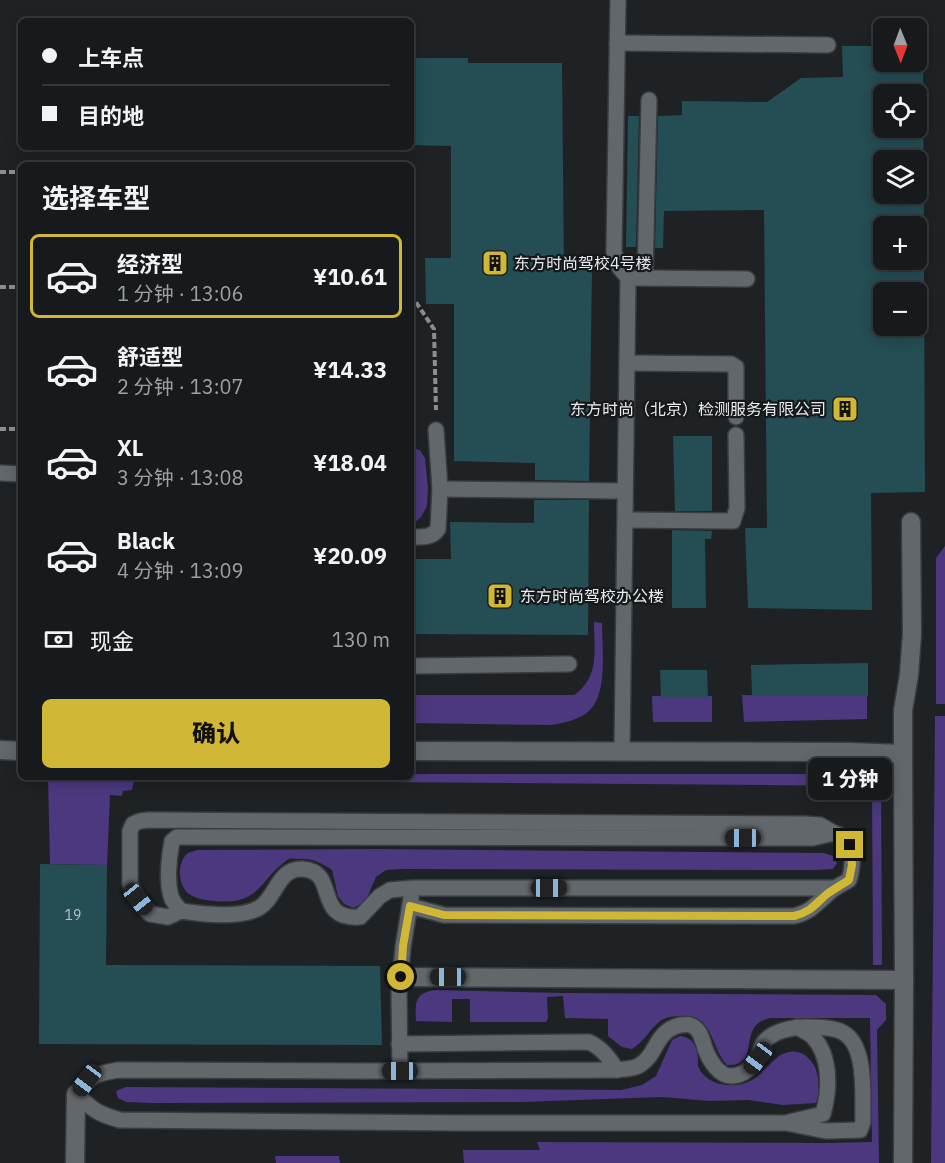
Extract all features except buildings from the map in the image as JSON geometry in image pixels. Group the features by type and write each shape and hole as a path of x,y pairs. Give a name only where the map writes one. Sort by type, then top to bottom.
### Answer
{"street":[{"path":"903,1163 903,710 909,675 912,634 911,522"},
{"path":"0,750 18,751"},
{"path":"414,751 903,754"},
{"path":"401,977 904,980"},
{"path":"75,1163 76,1094"}],"lane":[{"path":"618,0 614,252 619,267 628,278 622,752"},
{"path":"617,43 828,45"},
{"path":"645,278 649,100"},
{"path":"628,278 747,279"},
{"path":"627,363 750,364"},
{"path":"731,364 736,367 736,417"},
{"path":"414,537 427,537 435,534 438,529 440,489 436,430"},
{"path":"625,520 733,521 737,508 736,435"},
{"path":"0,473 18,474"},
{"path":"440,489 625,491"},
{"path":"414,666 568,663"},
{"path":"181,910 168,917 150,914 138,899 130,884 130,831 133,824 149,820 804,824 820,825 844,837 850,845 852,865 849,880 827,894 812,909 794,916 444,915 410,906"},
{"path":"834,832 813,838 177,837 171,841 170,891 173,902 181,910 198,914 238,914 261,907 285,874 301,869 318,875 323,881 336,912 344,916 360,917 380,896 390,890 413,888 835,888"},
{"path":"400,1071 399,992 403,946 413,888"},
{"path":"680,1025 690,1025 696,1029 702,1038 705,1050 719,1071 730,1076 747,1072 758,1058 763,1043 776,1032 797,1027 821,1027 842,1032 854,1043 861,1061 862,1122 860,1130 826,1131 786,1123 120,1120 103,1116 92,1110 76,1094 87,1080 98,1073 118,1070 617,1070 640,1065 666,1031 680,1025"},
{"path":"786,1123 823,1114 827,1101 827,1076 822,1051 812,1036 797,1027"},
{"path":"399,1044 589,1042 597,1046 617,1070"}],"path":[{"path":"0,172 18,172"},
{"path":"0,287 18,287"},
{"path":"414,299 434,329 436,430"},
{"path":"0,429 18,429"}],"shaded area":[{"path":"414,449 420,450 425,458 427,506 421,517 414,523"},
{"path":"945,546 945,704 936,704 936,558"},
{"path":"594,622 602,623 602,681 596,702 590,710 577,719 551,725 414,723 414,695 574,695 588,680 595,653"},
{"path":"742,695 867,696 867,719 744,722"},
{"path":"652,696 712,696 712,722 653,722"},
{"path":"935,716 945,716 945,1163 931,1163"},
{"path":"414,774 881,774 882,965 873,965 872,786 134,780 414,780"},
{"path":"48,780 134,780 132,790 123,791 122,796 110,795 107,865 50,864"},
{"path":"376,849 824,853 833,856 837,863 833,869 813,870 386,870 376,877 366,900 354,908 344,904 338,896 332,870 308,859 288,859 252,894 234,901 221,902 194,897 185,890 180,874 184,857 197,850"},
{"path":"437,990 876,995 886,1004 886,1020 877,1030 879,1163 464,1163 463,1150 540,1150 537,1142 872,1142 870,1018 766,1019 754,1027 743,1060 737,1064 727,1065 705,1025 689,1016 661,1020 632,1049 622,1047 608,1036 608,1019 565,1018 563,996 547,997 548,1018 546,1022 470,1022 470,999 452,999 452,1022 416,1021 416,1003 420,996"},
{"path":"680,1036 689,1039 696,1047 698,1066 703,1074 711,1081 724,1085 748,1082 783,1054 798,1052 803,1054 815,1067 818,1080 816,1103 783,1105 748,1100 709,1101 662,1097 522,1102 150,1103 126,1102 118,1098 116,1091 126,1087 621,1090 642,1085 656,1076 672,1040"},
{"path":"275,1156 339,1156 340,1163 276,1163"}],"place":[{"name":"东方时尚驾校4号楼","path":"495,263"},
{"name":"东方时尚（北京）检测服务有限公司","path":"845,409"},
{"name":"东方时尚驾校办公楼","path":"500,596"}],"route":[{"path":"401,977 403,946 410,906 444,915 794,916 812,909 827,894 849,880 852,865 850,845"}]}
